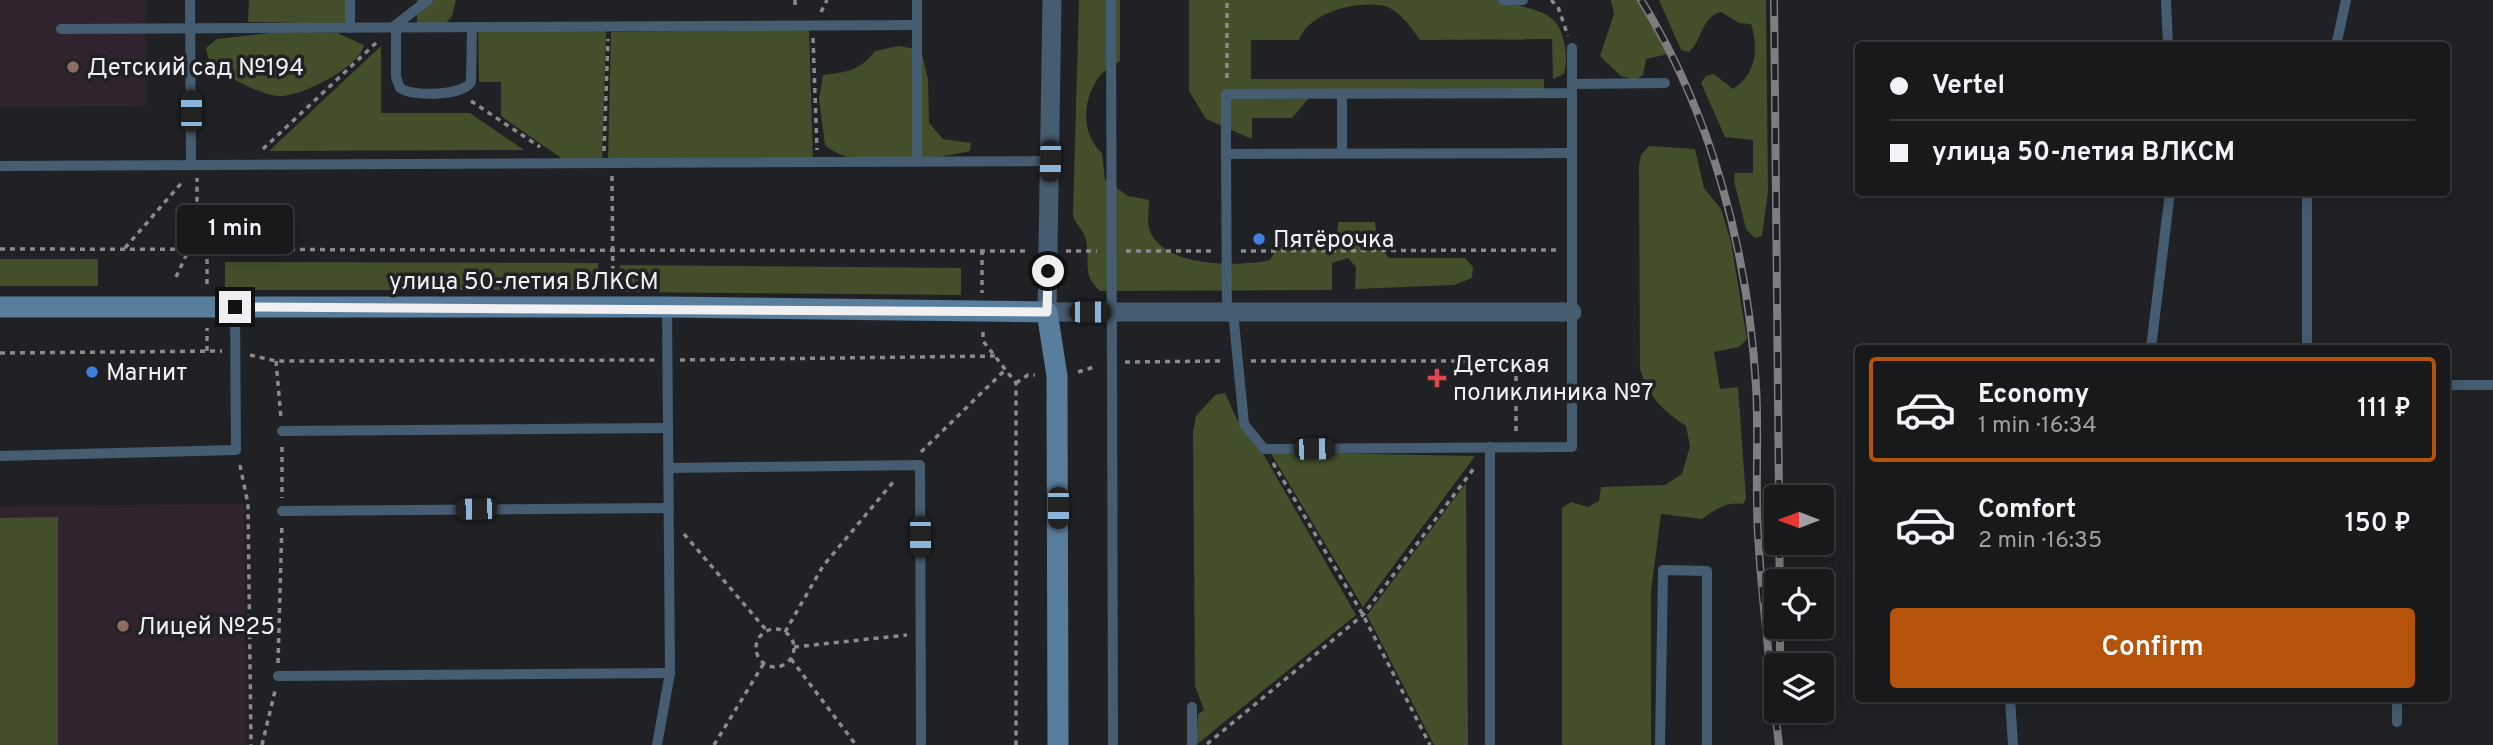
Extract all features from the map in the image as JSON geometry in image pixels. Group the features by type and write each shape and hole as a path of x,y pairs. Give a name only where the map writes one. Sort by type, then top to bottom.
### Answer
{"main road":[{"name":"улица 50-летия ВЛКСМ","path":"0,307 667,307 1047,312"},
{"path":"1047,312 1057,376 1058,745"}],"street":[{"path":"1052,0 1047,312 1572,312"}],"lane":[{"path":"190,0 194,165"},
{"path":"350,0 350,28"},
{"path":"394,28 428,0"},
{"path":"917,0 917,162"},
{"path":"1111,0 1113,745"},
{"path":"1503,0 1523,0"},
{"path":"2166,0 2168,42"},
{"path":"2337,42 2346,0"},
{"path":"61,29 917,25"},
{"path":"394,28 396,77 400,88 411,92 457,92 471,82 472,27"},
{"path":"1572,48 1572,89 1572,447 1264,449 1244,424 1230,312 1226,94 1572,89 1665,83"},
{"path":"1342,94 1342,153"},
{"path":"1226,154 1572,153"},
{"path":"0,166 1050,161"},
{"path":"2151,345 2170,196"},
{"path":"2307,196 2307,345"},
{"path":"0,456 236,450 235,307"},
{"path":"657,745 670,673 667,307"},
{"path":"2450,385 2493,385"},
{"path":"282,431 668,428"},
{"path":"1490,447 1490,745"},
{"path":"669,468 920,465 921,745"},
{"path":"282,511 669,512"},
{"path":"1660,745 1663,570 1707,571 1707,745"},
{"path":"278,676 670,673"},
{"path":"2010,702 2013,745"},
{"path":"2397,702 2397,722"},
{"path":"1192,707 1192,745"}],"path":[{"path":"1226,94 1227,0"},
{"path":"1551,0 1558,7 1572,48"},
{"path":"813,26 817,162"},
{"path":"608,27 608,163 613,307"},
{"path":"246,165 394,28"},
{"path":"457,92 563,163"},
{"path":"124,249 194,165"},
{"path":"176,277 197,232 194,165"},
{"path":"0,248 1572,250"},
{"path":"982,250 982,311"},
{"path":"988,347 1016,383 1016,745"},
{"path":"0,353 235,351 276,361 996,356"},
{"path":"262,745 278,676 282,431 276,361"},
{"path":"1057,376 1112,362 1516,361 1516,447"},
{"path":"785,632 823,566 908,465 1006,369"},
{"path":"1206,745 1363,614 1490,447"},
{"path":"1264,449 1363,614 1430,745"},
{"path":"236,450 248,504 251,745"},
{"path":"669,512 766,631 785,632"},
{"path":"764,663 756,646 766,631"},
{"path":"764,663 781,666 791,659 794,647 785,632"},
{"path":"794,647 920,634"},
{"path":"791,659 856,745"},
{"path":"714,745 764,663"}],"shaded area":[{"name":"Детский сад №194","path":"0,0 146,0 146,106 0,107"},
{"name":"Лицей №25","path":"244,504 246,745 0,745 0,506"}],"green space":[{"path":"249,0 347,0 346,24 248,22"},
{"path":"417,0 456,0 452,16 445,24 417,24"},
{"path":"1079,0 1120,0 1120,61 1100,75 1093,87 1087,107 1087,127 1090,137 1102,153 1105,180 1128,196 1149,200 1149,228 1156,241 1168,251 1202,262 1256,262 1270,260 1283,239 1337,239 1338,222 1375,222 1377,244 1389,258 1465,258 1473,267 1472,278 1454,285 1355,289 1356,267 1348,258 1332,263 1332,290 1100,291 1090,278 1084,234 1073,215"},
{"path":"1189,0 1506,0 1544,14 1557,25 1565,47 1565,70 1564,74 1553,79 1552,39 1420,40 1405,20 1385,6 1348,7 1323,15 1304,30 1299,40 1251,40 1251,79 1544,79 1544,89 1309,98 1292,118 1252,118 1252,139 1206,119 1189,91"},
{"path":"1611,0 1639,0 1668,54 1646,59 1643,75 1635,80 1621,76 1600,56 1614,14"},
{"path":"1659,0 1766,0 1768,192 1762,236 1755,238 1746,229 1734,181 1735,173 1753,173 1753,140 1725,137 1701,83 1706,76 1714,74 1733,89 1747,76 1755,52 1751,24 1739,23 1721,12 1706,23 1689,52 1681,50"},
{"path":"809,29 813,160 608,161 611,32"},
{"path":"478,30 606,31 602,162 564,160 501,116 501,82 479,82"},
{"path":"278,32 337,33 364,45 352,62 328,79 301,92 279,96 263,93 243,84 216,68 209,60 206,48 217,39"},
{"path":"381,46 381,113 470,113 524,150 269,151"},
{"path":"899,46 921,50 928,79 929,123 943,139 971,143 970,151 916,160 874,161 838,153 825,145 819,99 823,75 852,69 864,63 875,51"},
{"path":"1649,146 1695,149 1704,188 1721,209 1731,242 1747,339 1739,347 1714,352 1720,389 1738,387 1746,499 1743,504 1726,505 1702,519 1661,514 1651,591 1651,745 1562,745 1562,508 1571,502 1588,507 1599,501 1601,487 1665,485 1682,474 1690,446 1686,426 1657,402 1640,369 1639,165 1641,155"},
{"path":"0,259 98,259 98,286 0,286"},
{"path":"225,262 598,263 598,290 225,290"},
{"path":"620,265 961,268 961,295 620,292"},
{"path":"1225,393 1240,426 1262,452 1356,615 1196,745 1198,714 1204,710 1195,686 1193,432 1196,416 1215,395"},
{"path":"1270,452 1475,456 1363,607"},
{"path":"1466,483 1468,745 1434,745 1367,615"},
{"path":"58,517 58,745 0,745 0,518"}],"railway":[{"path":"1641,0 1688,90 1706,137 1735,235 1745,285 1756,386 1760,561 1779,745"},
{"path":"1774,0 1779,485"},
{"path":"1779,555 1780,569"},
{"path":"1780,639 1780,653"}],"place":[{"name":"Детский сад №194","path":"73,67"},
{"name":"Пятёрочка","path":"1259,239"},
{"name":"Магнит","path":"92,372"},
{"name":"Детская поликлиника №7","path":"1437,378"},
{"name":"Лицей №25","path":"123,626"}],"route":[{"path":"235,307 667,307 1047,312 1048,271"}]}
